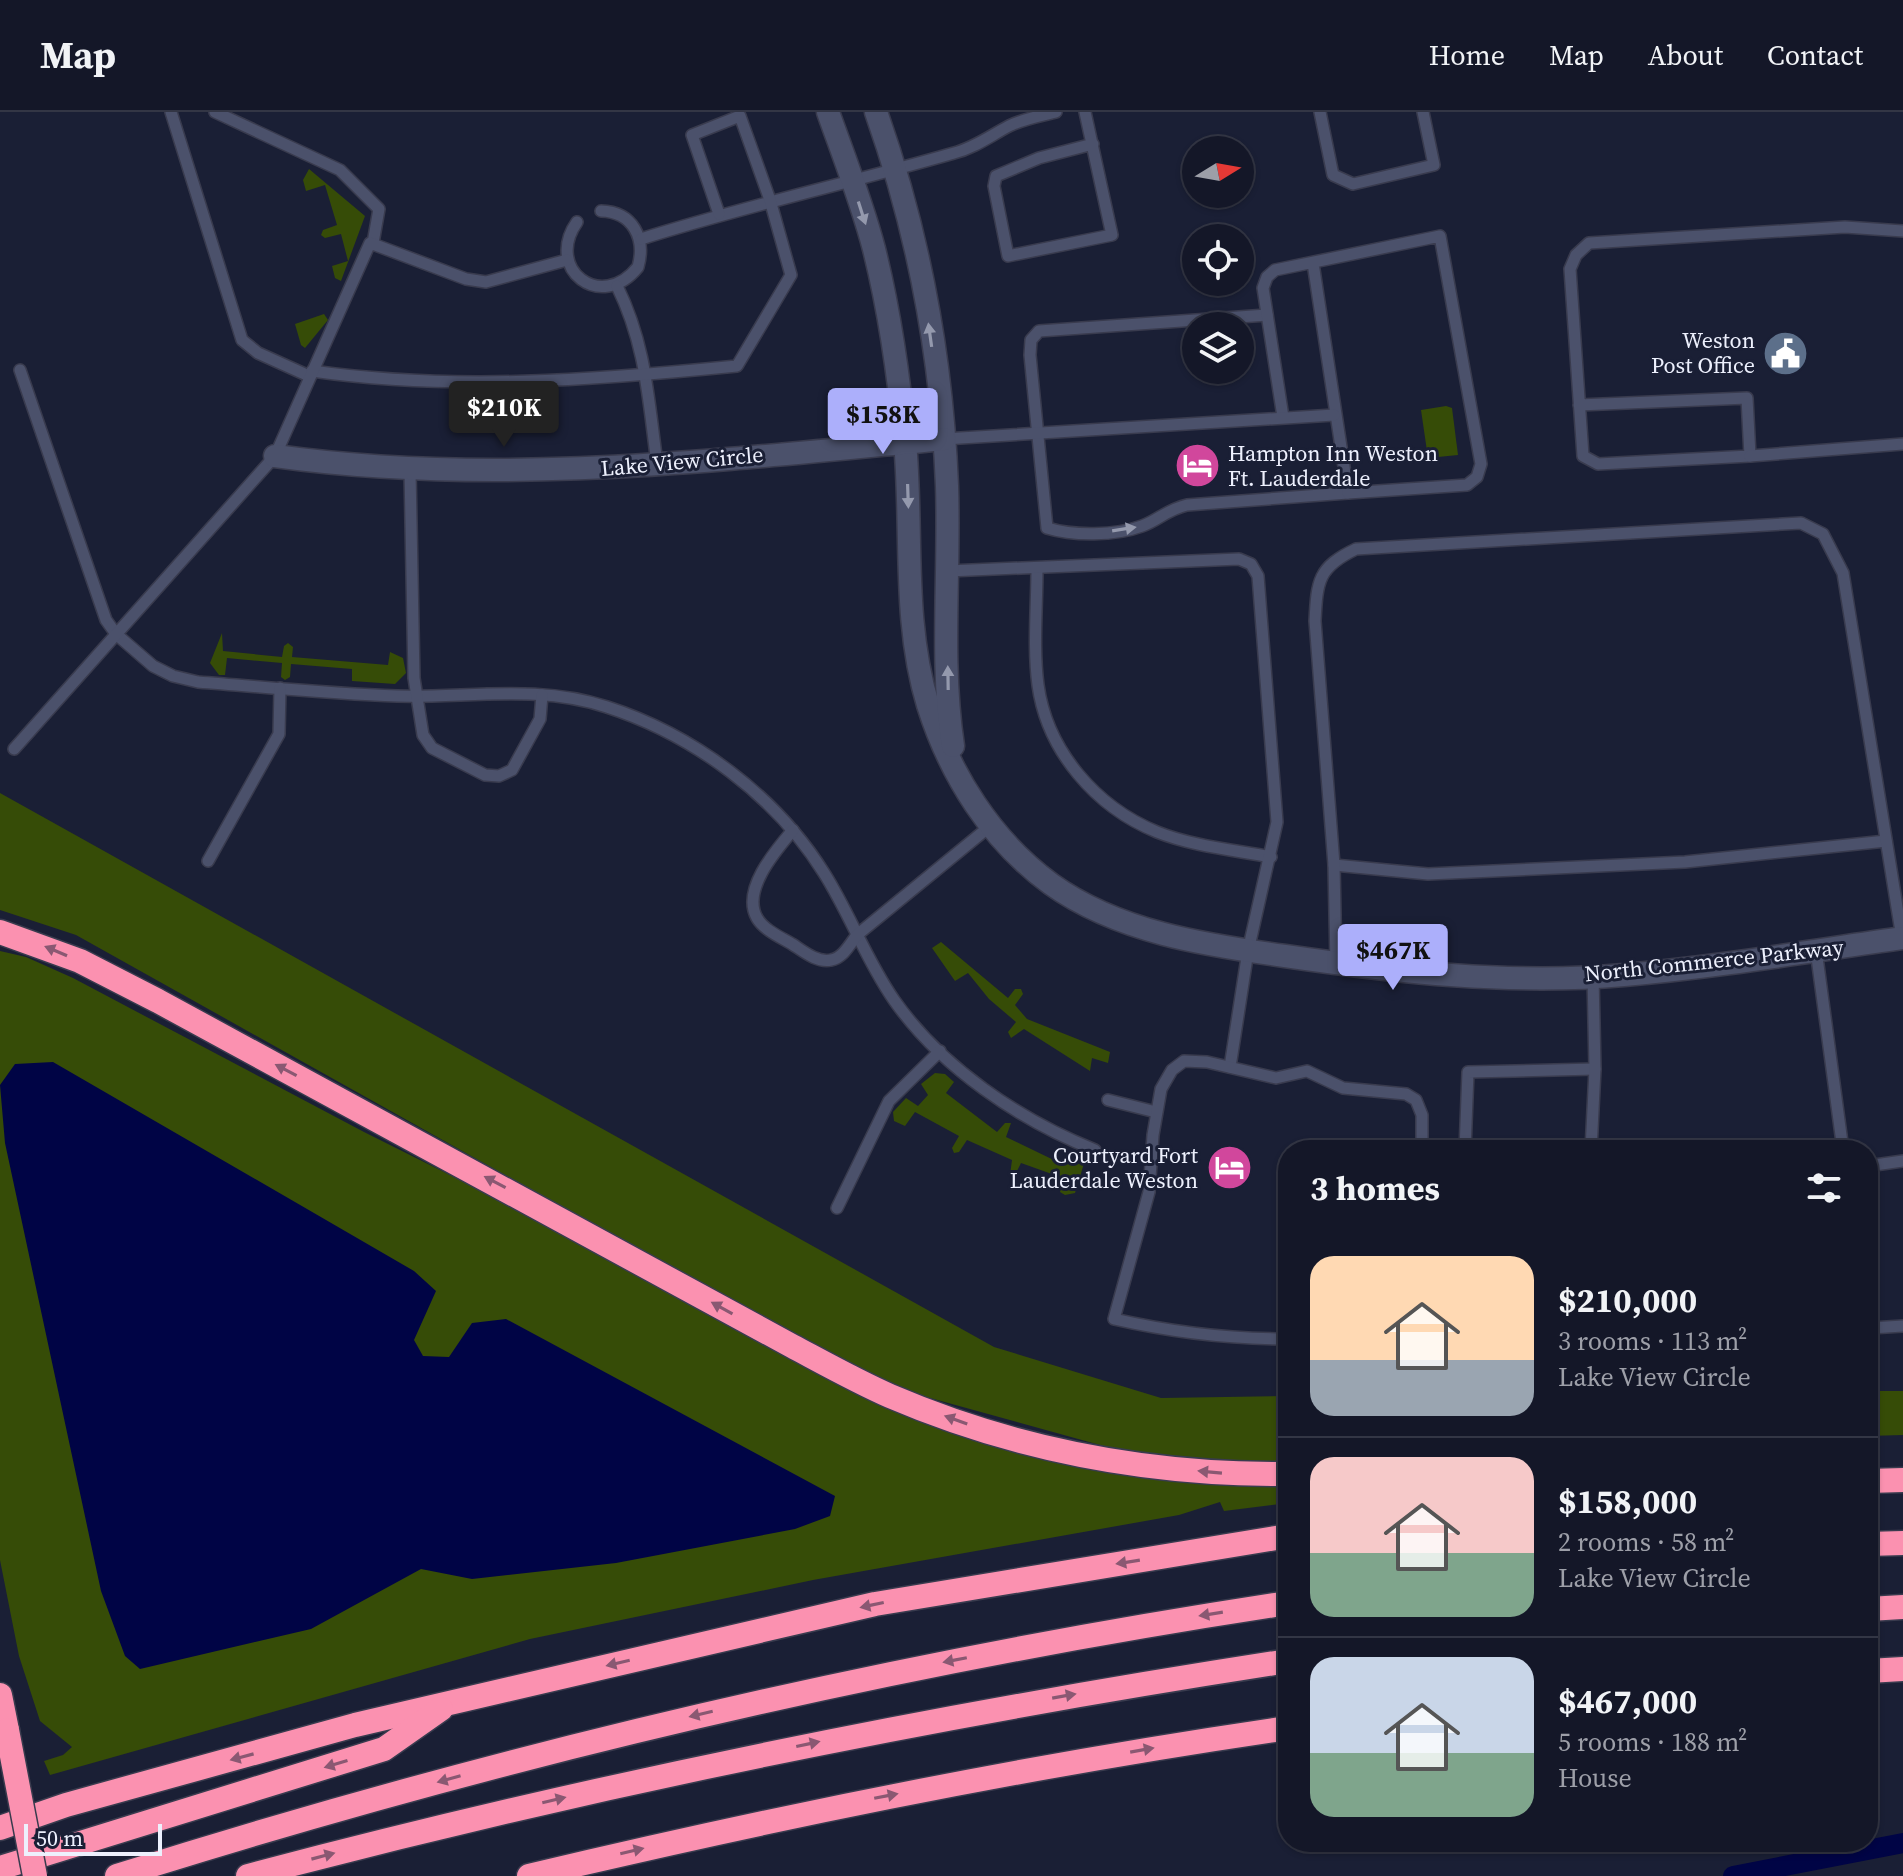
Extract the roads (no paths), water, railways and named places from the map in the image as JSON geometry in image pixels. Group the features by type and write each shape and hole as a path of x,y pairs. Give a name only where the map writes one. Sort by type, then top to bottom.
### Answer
{"highway":[{"path":"0,932 40,944 132,988 792,1346 890,1395 986,1430 1077,1455 1152,1468 1278,1474"},
{"path":"1878,1481 1903,1480"},
{"path":"0,1828 66,1805 453,1701 875,1604 1278,1538"},
{"path":"1878,1544 1903,1543"},
{"path":"117,1876 465,1775 702,1714 937,1663 1278,1605"},
{"path":"1878,1608 1903,1607"},
{"path":"248,1876 451,1824 740,1758 1074,1694 1278,1663"},
{"path":"1878,1670 1903,1669"},
{"path":"0,1695 35,1876"},
{"path":"0,1868 384,1749 453,1701"},
{"path":"529,1876 842,1804 1015,1771 1278,1730"}],"street":[{"name":"North Commerce Parkway","path":"828,112 873,246 895,345 905,442 910,597 919,667 928,706 962,782 989,827 1031,867 1088,906 1163,934 1336,964 1451,974 1593,976 1902,938"},
{"name":"North Commerce Parkway","path":"876,112 922,286 944,439 948,698 952,744 962,782"},
{"name":"Lake View Circle","path":"275,456 410,471 539,471 944,439"}],"lane":[{"path":"171,112 242,340 258,353 310,373 373,379 514,383 737,366 791,275 770,200 740,116 692,135 719,214"},
{"path":"14,749 275,456 310,373 370,243 373,243 379,209 340,170 215,112"},
{"path":"641,239 770,200 852,183 893,168 958,153 1011,125 1056,112"},
{"path":"1085,112 1093,144 1112,235 1008,256 994,186 996,176 1039,158 1093,144"},
{"path":"1320,112 1333,175 1353,184 1434,165 1423,112"},
{"path":"577,222 566,245 567,260 575,274 587,284 602,288 617,286 638,267 641,239 634,225 623,215 601,211"},
{"path":"1903,231 1845,227 1589,243 1576,255 1570,269 1583,456 1598,464 1903,444"},
{"path":"1267,315 1039,331 1031,340 1030,355 1047,528 1061,533 1115,531 1143,526 1165,510 1187,505 1467,485 1477,477 1481,464 1440,236 1275,270 1267,277 1263,288 1283,417"},
{"path":"373,243 466,279 486,282 567,260"},
{"path":"1313,263 1348,493"},
{"path":"617,286 635,324 657,463"},
{"path":"20,370 106,620 137,655 173,676 198,682 417,696 542,695 605,706 685,744 752,787 793,830 824,873 896,1003 940,1051 1014,1109 1058,1135 1095,1150"},
{"path":"1579,405 1747,398 1750,456"},
{"path":"944,439 1334,415"},
{"path":"410,471 418,724 432,748 485,775 499,776 512,770 540,719 542,695"},
{"path":"1336,964 1334,865 1315,621 1316,593 1323,571 1337,558 1356,549 1801,523 1823,534 1843,573 1902,938"},
{"path":"948,571 1239,559 1251,564 1258,576 1277,822 1248,951 1230,1067"},
{"path":"1037,568 1038,688 1047,724 1066,759 1089,787 1120,812 1158,832 1271,857"},
{"path":"208,861 279,734 280,688"},
{"path":"793,830 755,886 753,901 756,917 769,931 820,961 835,960 857,935 989,827"},
{"path":"1334,865 1428,874 1685,862 1886,841"},
{"path":"1816,950 1842,1140"},
{"path":"1591,1140 1595,1069 1593,976"},
{"path":"837,1208 889,1101 940,1051"},
{"path":"1278,1339 1161,1330 1114,1319 1149,1192 1161,1089 1172,1070 1184,1061 1230,1067 1252,1075 1276,1078 1307,1071 1343,1088 1406,1094 1416,1100 1422,1115 1422,1140"},
{"path":"1465,1140 1468,1072 1595,1069"},
{"path":"1108,1100 1156,1112"},
{"path":"1878,1165 1903,1161"},
{"path":"1878,1328 1903,1326"}],"waterway":[{"path":"1878,1848 1903,1843"},
{"path":"1733,1876 1857,1852"}],"place":[{"name":"Weston Post Office","path":"1786,353"},
{"name":"Hampton Inn Weston Ft. Lauderdale","path":"1197,466"},
{"name":"Courtyard Fort Lauderdale Weston","path":"1229,1168"}]}
